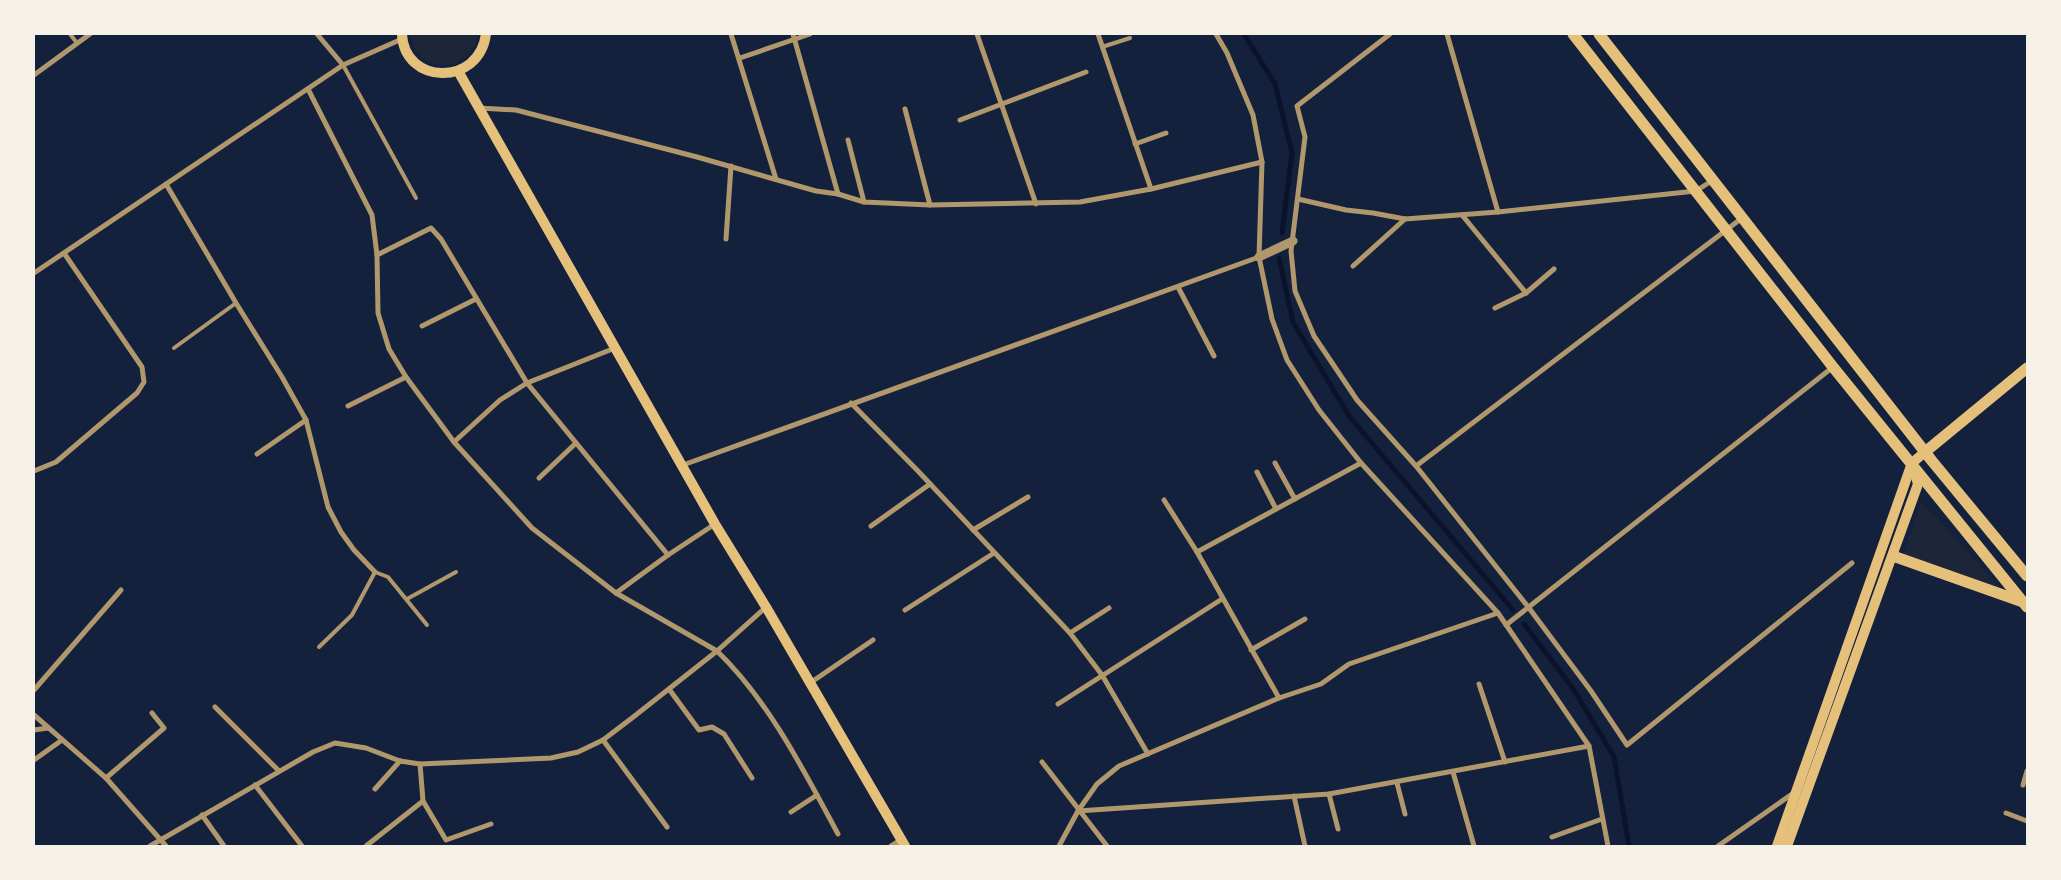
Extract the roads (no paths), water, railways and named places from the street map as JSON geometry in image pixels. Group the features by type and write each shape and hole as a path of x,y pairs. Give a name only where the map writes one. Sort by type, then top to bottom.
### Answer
{"main road":[{"path":"402,36 407,53 417,64 429,71 443,74 458,71 470,65 479,55 486,34"},
{"path":"1573,34 1833,367 2025,605"},
{"path":"1599,34 1714,179 1925,452 2027,576"},
{"path":"458,71 715,524 766,607 904,843"},
{"path":"1777,846 1912,463 2027,368"},
{"path":"1787,846 1918,484 1912,463"},
{"path":"1893,556 2025,605"}],"street":[{"path":"34,75 90,34"},
{"path":"317,34 344,65"},
{"path":"731,34 776,179"},
{"path":"740,58 794,36 810,34"},
{"path":"977,34 1036,204"},
{"path":"1098,34 1150,189"},
{"path":"1216,34 1227,53 1253,115 1262,162 1259,257 1272,319 1287,360 1319,410 1361,463 1498,613 1589,746 1608,846"},
{"path":"1390,34 1297,106 1305,137 1292,250 1295,291 1314,336 1357,400 1416,466 1529,608 1591,691 1628,745 1852,564"},
{"path":"1447,34 1498,212"},
{"path":"34,273 308,88 344,65 402,36"},
{"path":"794,36 838,194"},
{"path":"960,120 1086,72"},
{"path":"308,88 372,216 377,255 378,312 389,349 406,377 454,442 532,528 616,593 717,650 730,663 768,713 838,834"},
{"path":"478,108 516,110 731,166 816,191 838,194 864,202 930,205 1080,202 1150,189 1262,162"},
{"path":"905,108 930,205"},
{"path":"1135,144 1166,133"},
{"path":"848,140 864,202"},
{"path":"726,239 731,166"},
{"path":"1298,199 1346,210 1405,219 1498,212 1696,192 1714,179"},
{"path":"166,184 306,420 328,507 341,532 354,550 375,572"},
{"path":"1462,215 1526,293"},
{"path":"1416,466 1743,217"},
{"path":"1353,266 1405,219"},
{"path":"377,255 431,228 441,239 527,383 668,555"},
{"path":"683,465 1178,287 1259,257 1293,241"},
{"path":"34,471 56,462 137,393 144,382 142,367 64,253"},
{"path":"1495,308 1526,293 1554,269"},
{"path":"1178,287 1214,356"},
{"path":"422,326 476,300"},
{"path":"454,442 500,400 527,383 616,348"},
{"path":"1506,625 1833,367"},
{"path":"348,406 406,377"},
{"path":"851,403 930,484 1070,634 1102,675 1148,754"},
{"path":"257,454 306,420"},
{"path":"539,478 576,443"},
{"path":"1275,463 1295,499"},
{"path":"1196,552 1361,463"},
{"path":"1257,472 1276,509"},
{"path":"871,526 930,484"},
{"path":"973,530 1028,498"},
{"path":"1164,500 1196,552 1279,698"},
{"path":"616,593 715,524"},
{"path":"905,610 994,553"},
{"path":"34,690 121,590"},
{"path":"1058,704 1222,599"},
{"path":"150,846 313,752 335,743 366,748 400,761 420,764 552,758 578,752 603,740 717,650 766,607"},
{"path":"1070,634 1109,608"},
{"path":"1059,846 1078,811 1097,784 1119,766 1279,698 1321,684 1348,664 1498,613"},
{"path":"1252,650 1305,619"},
{"path":"810,683 873,640"},
{"path":"1479,684 1505,762"},
{"path":"669,689 699,730 712,727 724,734 752,778"},
{"path":"215,708 279,771"},
{"path":"106,778 164,728 152,712"},
{"path":"34,715 106,778 166,846"},
{"path":"34,730 48,728"},
{"path":"34,760 62,740"},
{"path":"603,740 666,827"},
{"path":"1078,811 1330,794 1589,746"},
{"path":"375,789 400,761"},
{"path":"1042,762 1078,811 1107,846"},
{"path":"420,764 423,800 446,840 491,824"},
{"path":"2022,785 2027,771"},
{"path":"1454,772 1474,846"},
{"path":"1397,783 1405,814"},
{"path":"255,785 302,846"},
{"path":"1718,846 1797,790"},
{"path":"1330,794 1338,829"},
{"path":"791,812 817,795"},
{"path":"1294,796 1305,846"},
{"path":"366,846 423,800"},
{"path":"2006,813 2027,820"},
{"path":"202,815 224,846"},
{"path":"1552,837 1602,819"},
{"path":"891,846 904,843"}],"lane":[{"path":"70,34 77,43"},
{"path":"1102,46 1130,38"},
{"path":"344,65 416,198"},
{"path":"174,348 236,303"},
{"path":"319,647 352,615 375,572 388,576 427,625"},
{"path":"407,599 456,572"}],"waterway":[{"path":"1244,34 1275,84 1292,153 1282,233"},
{"path":"1279,258 1293,322 1349,416 1513,610"},
{"path":"1524,624 1572,687 1614,757 1629,846"}]}
